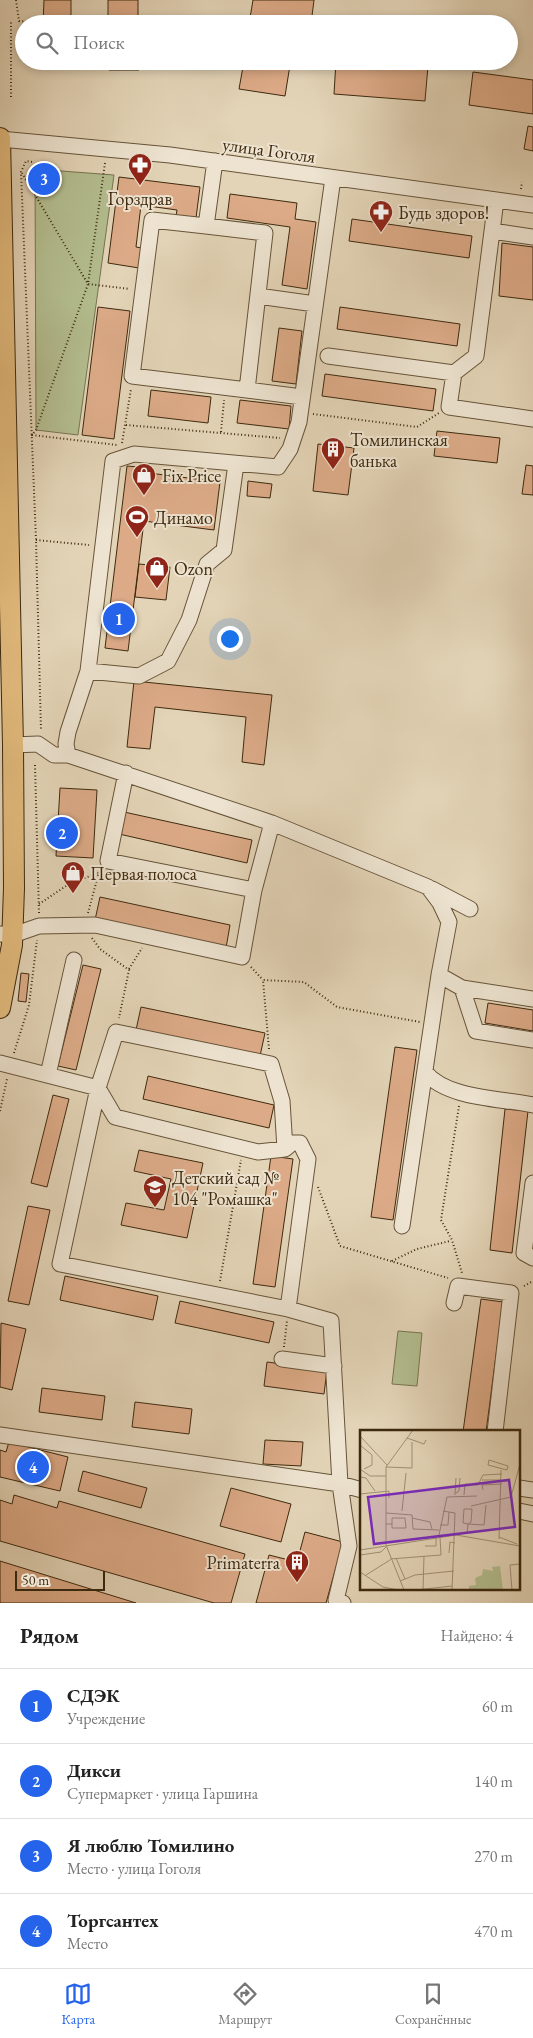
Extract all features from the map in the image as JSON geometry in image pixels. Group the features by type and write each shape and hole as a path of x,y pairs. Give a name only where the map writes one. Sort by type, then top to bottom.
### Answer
{"main road":[{"path":"0,139 14,745 6,935 0,1008"}],"street":[{"name":"улица Гоголя","path":"0,139 215,161 533,205"},
{"path":"206,226 215,161"},
{"path":"68,755 66,744 68,732 88,671 113,460 134,454 278,467 290,448 300,412 333,178"},
{"path":"496,200 476,356 454,373 449,406 533,419"},
{"path":"247,390 265,234 152,220 132,376 302,397"},
{"path":"492,231 533,237"},
{"path":"258,296 315,304"},
{"path":"328,356 454,373"},
{"path":"88,671 139,676 168,661 189,620 207,564 224,550 236,464"},
{"path":"14,745 38,744 54,755 68,755 126,773 272,823 428,888 470,909"},
{"path":"126,773 108,860 254,890"},
{"path":"6,935 39,926 86,926 148,937 242,958 254,890 272,823"},
{"path":"402,1226 424,1072 449,922 440,903 428,888"},
{"path":"48,1075 74,960"},
{"path":"439,976 462,988 533,999"},
{"path":"462,988 476,1031 533,1040"},
{"path":"285,1150 282,1101 270,1064 116,1032 98,1088 60,1264 288,1309 331,1321 337,1491 349,1546 336,1600 343,1603"},
{"path":"0,1063 98,1088 115,1117 258,1152 285,1150 292,1143 300,1143 308,1159 288,1309"},
{"path":"424,1072 432,1081 461,1093 533,1105"},
{"path":"533,1183 524,1254 533,1258"},
{"path":"454,1303 458,1286 511,1293 495,1430"},
{"path":"282,1359 334,1366"},
{"path":"0,1435 337,1491 360,1490"},
{"path":"520,1488 533,1490"},
{"path":"520,1511 533,1514"}],"path":[{"path":"16,0 18,15"},
{"path":"11,20 11,97"},
{"path":"32,162 26,162 21,172 36,540 41,730"},
{"path":"32,435 36,430 88,284 105,163"},
{"path":"21,172 88,284"},
{"path":"521,190 522,182"},
{"path":"88,284 143,291"},
{"path":"32,435 122,445 132,376"},
{"path":"221,433 225,387"},
{"path":"300,412 417,427 449,406"},
{"path":"126,425 293,439"},
{"path":"36,540 104,547"},
{"path":"108,860 98,873 86,926 100,949 129,970"},
{"path":"39,904 69,884 98,873"},
{"path":"116,1032 129,970 148,937"},
{"path":"242,958 263,980 270,1064"},
{"path":"263,980 304,982 337,1007 432,1024"},
{"path":"461,1093 441,1220 452,1240 466,1287"},
{"path":"217,1295 243,1148"},
{"path":"317,1186 340,1246 448,1278"},
{"path":"392,1262 417,1249 452,1240"},
{"path":"520,1288 533,1281"},
{"path":"282,1359 288,1309"}],"green space":[{"path":"35,169 114,175 78,435 36,430"},
{"path":"398,1331 422,1333 417,1386 392,1384"}],"building":[{"path":"44,0 71,0 71,15 43,15"},
{"path":"108,0 138,0 138,15 108,15"},
{"path":"253,0 314,0 312,15 250,15"},
{"path":"242,70 289,70 285,96 239,89"},
{"path":"335,70 428,70 425,101 334,94"},
{"path":"473,72 533,80 533,114 469,105"},
{"path":"528,126 533,127 533,151 524,149"},
{"path":"119,177 200,187 196,218 176,216 177,210 141,205 136,247 142,248 139,268 108,263"},
{"path":"230,194 297,203 295,219 316,222 307,289 282,285 290,227 227,218"},
{"path":"352,219 472,236 469,258 349,241"},
{"path":"502,243 533,247 533,300 499,296"},
{"path":"98,307 130,311 114,439 82,435"},
{"path":"340,307 460,324 457,346 337,329"},
{"path":"279,328 302,331 296,384 272,381"},
{"path":"325,374 436,389 433,411 322,396"},
{"path":"151,390 211,397 208,423 148,416"},
{"path":"240,400 291,406 289,429 237,423"},
{"path":"437,431 500,438 497,463 434,456"},
{"name":"Томилинская банька","path":"318,444 354,448 348,495 313,491"},
{"path":"526,465 533,466 533,495 522,494"},
{"path":"127,466 150,468 149,473 220,482 214,530 144,521 128,651 105,648"},
{"path":"248,481 272,484 270,498 247,496"},
{"path":"139,564 170,567 166,600 135,597"},
{"path":"134,681 272,695 264,765 242,762 246,717 155,707 150,749 127,747"},
{"path":"60,788 97,790 93,858 56,856"},
{"path":"124,812 252,840 247,863 119,834"},
{"path":"100,897 230,925 226,948 95,920"},
{"path":"83,965 101,969 76,1070 58,1066"},
{"path":"21,973 29,974 26,1002 18,1001"},
{"path":"488,1003 533,1010 533,1031 485,1023"},
{"path":"141,1007 265,1033 260,1056 136,1030"},
{"path":"395,1047 417,1050 393,1220 371,1217"},
{"path":"148,1076 274,1105 269,1128 143,1099"},
{"path":"53,1095 69,1099 47,1187 31,1183"},
{"path":"505,1109 528,1111 512,1253 490,1250"},
{"path":"139,1150 203,1163 187,1238 121,1225 126,1203 164,1210 171,1179 134,1171"},
{"path":"271,1156 293,1159 275,1287 253,1284"},
{"path":"28,1206 50,1210 29,1305 8,1301"},
{"path":"65,1276 158,1296 153,1320 60,1300"},
{"path":"481,1299 503,1302 486,1430 463,1430"},
{"path":"180,1301 274,1322 269,1343 175,1323"},
{"path":"1,1323 26,1329 12,1390 0,1387"},
{"path":"267,1362 327,1370 324,1394 264,1386"},
{"path":"42,1388 105,1396 102,1420 39,1412"},
{"path":"135,1402 192,1409 189,1434 132,1427"},
{"path":"265,1440 303,1442 301,1466 263,1464"},
{"path":"9,1442 68,1457 60,1491 0,1477 0,1450 6,1452"},
{"path":"83,1471 147,1488 141,1508 78,1491"},
{"path":"231,1488 291,1504 281,1542 220,1526"},
{"path":"14,1495 57,1508 59,1501 245,1554 231,1603 214,1603 0,1541 0,1500 12,1504"},
{"name":"Primaterra","path":"305,1532 343,1542 326,1603 256,1603 269,1555 297,1562"},
{"path":"0,1561 136,1603 0,1603"}],"place":[{"name":"Я люблю Томилино","path":"44,179"},
{"name":"Горздрав","path":"140,186"},
{"name":"Будь здоров!","path":"381,233"},
{"name":"Томилинская банька","path":"333,470"},
{"name":"Fix Price","path":"144,496"},
{"name":"Динамо","path":"137,538"},
{"name":"Ozon","path":"157,589"},
{"name":"СДЭК","path":"119,619"},
{"name":"Дикси","path":"62,833"},
{"name":"Первая полоса","path":"73,894"},
{"name":"Детский сад № 104 \"Ромашка\"","path":"155,1208"},
{"name":"Торгсантех","path":"33,1467"},
{"name":"Primaterra","path":"297,1583"}]}
